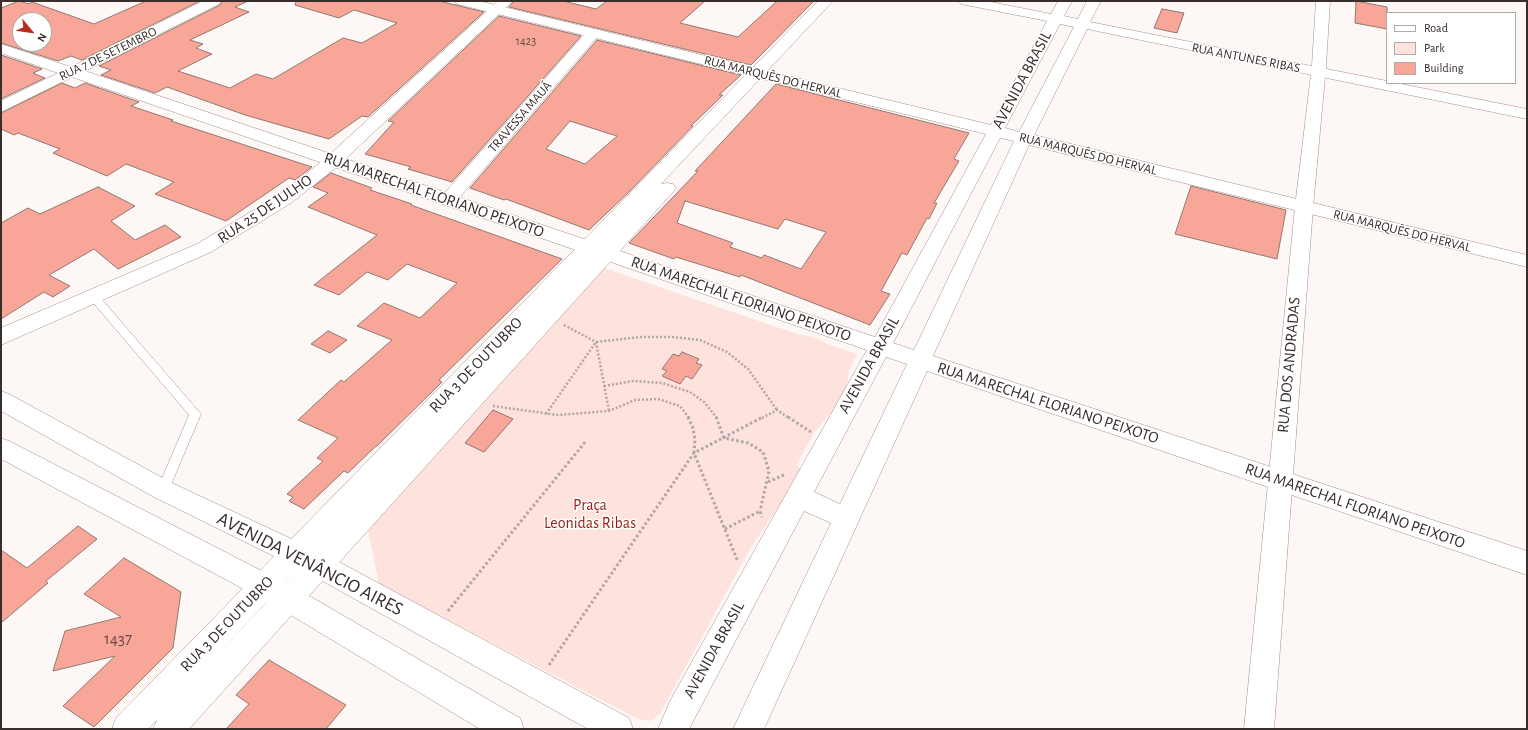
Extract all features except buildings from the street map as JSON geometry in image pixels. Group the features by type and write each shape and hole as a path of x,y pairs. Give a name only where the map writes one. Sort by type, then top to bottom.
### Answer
{"street":[{"name":"RUA MARQUÊS DO HERVAL","path":"462,1 501,5 593,33 1527,261"},
{"name":"RUA 3 DE OUTUBRO","path":"764,75 826,1"},
{"name":"RUA 3 DE OUTUBRO","path":"127,729 263,586 597,251 764,75 841,1"},
{"name":"RUA ANTUNES RIBAS","path":"966,1 1059,11"},
{"name":"RUA ANTUNES RIBAS","path":"994,1 1088,15 1141,34 1386,83"},
{"name":"RUA DOS ANDRADAS","path":"1259,729 1279,480 1318,69 1322,1"},
{"name":"RUA 7 DE SETEMBRO","path":"1,97 65,70 201,3"},
{"name":"RUA 25 DE JULHO","path":"1,336 94,297 204,248 286,199 334,161 501,5"},
{"name":"AVENIDA BRASIL","path":"673,729 748,588 880,347 1059,11"},
{"name":"AVENIDA BRASIL","path":"748,729 1024,138 1088,15"},
{"name":"TRAVESSA MAUÁ","path":"448,200 593,33"},
{"name":"RUA MARECHAL FLORIANO PEIXOTO","path":"1,48 880,347 1527,563"},
{"name":"RUA ANTUNES RIBAS","path":"1318,69 1386,80"},
{"name":"RUA 7 DE SETEMBRO","path":"1,107 65,70"},
{"name":"RUA ANTUNES RIBAS","path":"1393,84 1468,99 1527,108"},
{"name":"RUA ANTUNES RIBAS","path":"1408,84 1527,114"},
{"name":"RUA 3 DE OUTUBRO","path":"168,729 548,316 597,251"},
{"name":"AVENIDA VENÂNCIO AIRES","path":"1,400 163,490 319,565 618,729"},
{"path":"1,448 289,599 510,729"},
{"path":"798,497 846,518"}],"lane":[{"path":"94,297 195,414 163,490"}],"path":[{"path":"548,316 596,342 672,337 700,340 727,352 748,368 777,410 827,443"},
{"path":"596,342 609,411"},
{"path":"546,414 596,342"},
{"path":"604,386 633,382 662,383 690,392 704,402 718,419 724,438"},
{"path":"469,403 558,415 609,411 635,400 658,399 680,406 688,416 693,428 695,440 694,453 748,588"},
{"path":"536,684 694,453 777,410"},
{"path":"724,438 748,442 763,452 769,471 760,511 774,541"},
{"path":"434,629 522,518 586,441"},
{"path":"725,529 760,511"}],"green space":[{"name":"Praça Leonidas Ribas","path":"604,268 797,334 817,338 827,344 857,354 849,370 846,393 814,433 796,466 805,469 751,547 660,714 650,721 638,719 379,584 367,525"}]}
